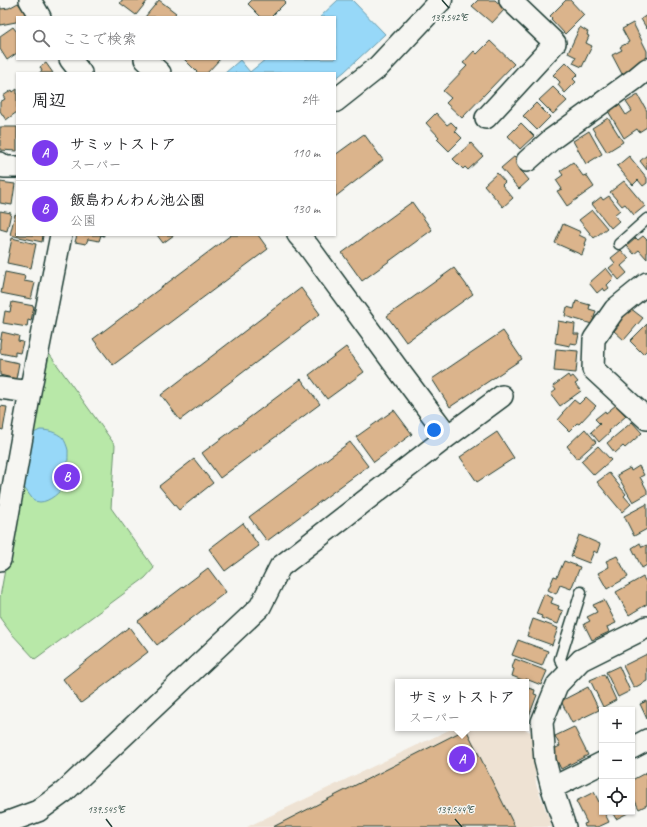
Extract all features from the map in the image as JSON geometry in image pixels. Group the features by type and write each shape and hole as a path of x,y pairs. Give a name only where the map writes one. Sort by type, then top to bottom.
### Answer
{"street":[{"path":"30,0 39,16"},
{"path":"336,100 378,67 441,0"},
{"path":"486,118 556,43 510,0"},
{"path":"71,60 80,72"},
{"path":"146,60 159,72"},
{"path":"527,161 552,139 647,69"},
{"path":"0,163 4,167 16,167"},
{"path":"0,560 30,392 61,236"},
{"path":"299,236 308,246 448,436"},
{"path":"647,283 615,309 594,339 593,369 647,419"},
{"path":"0,388 30,392"},
{"path":"0,825 38,811 64,792 260,608 280,567 448,436 502,396"},
{"path":"565,827 545,761 542,722 557,685 581,660 647,626"},
{"path":"635,746 647,740"},
{"path":"552,788 599,764"}],"lane":[{"path":"619,244 647,219"},
{"path":"568,674 560,659 581,592"}],"shaded area":[{"path":"447,731 528,731 534,734 536,784 552,827 247,827"}],"green space":[{"path":"45,348 115,445 111,508 154,568 145,578 35,659 11,633 0,618 0,597"}],"water":[{"path":"338,0 352,0 385,34 336,78 336,72 250,72 265,60 336,60 336,16 321,16"},
{"path":"240,60 250,72 226,72"},
{"path":"40,430 46,430 58,434 64,439 68,450 65,484 54,496 43,502 34,501 23,486 32,434"}],"building":[{"path":"122,0 148,0 136,15 120,3"},
{"path":"159,0 176,13 173,16 146,16"},
{"path":"252,0 284,0 286,2 272,16 260,16 248,4"},
{"path":"478,0 495,0 505,9 492,23 472,6"},
{"path":"566,0 570,0 584,15 565,34 550,16"},
{"path":"18,3 26,14 23,16 16,16 16,22 0,25 0,6 1,9 9,8"},
{"path":"647,15 647,29 641,19"},
{"path":"633,23 647,51 647,61 622,74 612,55 622,50 620,47 629,42 622,29"},
{"path":"13,27 16,31 16,54 7,60 0,49 0,36"},
{"path":"580,27 588,32 587,35 589,36 586,43 592,46 582,67 573,63 576,57 568,53"},
{"path":"490,41 514,64 462,118 446,103 451,98 443,91 467,66 463,63 474,51 477,54"},
{"path":"185,60 219,60 208,72 197,72"},
{"path":"566,62 578,74 573,79 576,82 565,93 558,85 560,82 553,75"},
{"path":"46,63 52,72 40,72 42,71 40,67"},
{"path":"553,87 567,101 553,114 539,100"},
{"path":"12,90 13,92 16,90 16,113 6,120 0,111 0,102 5,99 3,96"},
{"path":"638,95 647,111 647,127 639,132 637,129 624,138 608,111 619,104 626,115 632,111 626,102"},
{"path":"536,103 550,117 537,130 523,116"},
{"path":"436,113 447,125 451,122 457,128 455,131 462,138 449,151 437,139 439,137 426,123"},
{"path":"608,118 623,142 607,152 592,128"},
{"path":"521,123 534,136 520,149 508,136"},
{"path":"0,127 16,127 16,151 0,150"},
{"path":"589,131 602,154 586,164 573,141"},
{"path":"364,134 383,160 336,196 336,154"},
{"path":"471,143 483,156 468,170 465,167 463,169 453,159"},
{"path":"647,155 647,170 640,161"},
{"path":"515,156 522,166 519,168 529,180 519,189 501,168"},
{"path":"629,156 647,178 647,183 643,186 638,180 633,185 617,166"},
{"path":"573,162 583,176 586,175 594,187 567,206 557,191 562,189 556,180 563,175 560,171"},
{"path":"497,173 505,182 502,185 513,198 503,207 484,185"},
{"path":"624,181 645,206 634,215 625,204 622,206 610,192"},
{"path":"0,182 15,184 12,205 0,203"},
{"path":"609,196 620,210 614,215 619,221 611,228 592,204 601,197 603,200"},
{"path":"412,202 432,230 362,281 342,253"},
{"path":"592,210 607,228 594,238 579,220"},
{"path":"0,211 11,213 7,231 0,229"},
{"path":"15,214 16,236 43,236 42,242 10,235"},
{"path":"563,224 581,232 579,235 587,239 582,255 555,243"},
{"path":"77,236 101,236 99,241 88,239 86,244 75,242"},
{"path":"158,236 173,236 163,243"},
{"path":"230,236 259,236 268,249 113,365 93,339"},
{"path":"643,236 647,240 647,259 639,250 634,254 627,246 636,238 638,240"},
{"path":"12,238 36,244 31,268 7,263"},
{"path":"621,250 629,259 621,266 627,273 619,280 609,268 615,263 611,258"},
{"path":"454,268 473,294 406,342 387,316"},
{"path":"606,268 614,278 607,285 609,288 605,291 603,288 597,293 589,283"},
{"path":"5,272 25,276 24,281 35,283 31,299 1,293"},
{"path":"301,288 320,314 180,420 161,395"},
{"path":"576,301 590,305 589,309 596,311 592,324 565,316 567,307 574,309"},
{"path":"12,302 34,306 31,321 28,320 27,327 3,323 5,311 10,312"},
{"path":"630,308 643,318 624,340 614,331 619,325 617,324"},
{"path":"558,321 575,324 574,334 579,334 577,344 570,343 570,346 555,343"},
{"path":"647,324 647,350 643,354 630,341"},
{"path":"503,331 522,359 450,407 432,379"},
{"path":"2,332 19,336 18,341 23,342 20,353 15,352 15,356 0,353"},
{"path":"346,347 364,372 327,399 309,375"},
{"path":"556,349 578,351 576,373 554,371"},
{"path":"0,359 19,363 16,379 0,375"},
{"path":"568,375 570,378 573,376 578,382 575,384 581,391 560,406 551,394 556,390 553,386"},
{"path":"301,379 320,404 220,478 202,453"},
{"path":"586,397 596,406 579,424 577,423 569,431 558,420 563,414 562,413 574,400 579,404"},
{"path":"616,405 626,416 599,442 591,432 600,424 595,419"},
{"path":"0,406 7,407 3,430 0,429"},
{"path":"394,410 412,434 374,462 356,437"},
{"path":"632,422 642,433 625,448 623,446 615,453 607,443"},
{"path":"585,429 596,442 577,459 567,446"},
{"path":"497,432 514,458 477,482 460,457"},
{"path":"350,442 368,466 267,541 249,517"},
{"path":"598,446 611,460 594,475 581,461"},
{"path":"194,459 213,483 179,510 159,486"},
{"path":"639,466 644,475 640,477 647,490 647,494 633,502 617,475 630,468 631,471"},
{"path":"609,473 626,494 624,496 631,504 622,512 597,482"},
{"path":"647,504 647,529 634,536 624,516"},
{"path":"243,523 259,546 225,571 209,549"},
{"path":"579,535 600,544 597,553 594,551 589,563 571,556"},
{"path":"640,543 642,547 647,545 647,565 642,568 632,548"},
{"path":"617,556 628,577 607,589 598,573 609,567 606,561"},
{"path":"564,561 580,567 571,589 560,585 556,594 548,590 554,576 557,577"},
{"path":"208,568 226,592 157,645 138,621"},
{"path":"643,577 647,584 647,604 629,615 616,592"},
{"path":"544,594 553,598 551,603 559,606 558,609 563,611 558,624 541,618 542,616 536,614"},
{"path":"604,600 616,623 607,627 609,632 592,640 584,624 590,621 587,617 597,612 593,605"},
{"path":"533,619 558,628 552,645 527,636"},
{"path":"129,627 148,652 81,703 63,679"},
{"path":"518,640 548,651 542,666 512,655"},
{"path":"647,654 647,681 634,688 623,666"},
{"path":"515,659 547,671 541,685 529,679 520,679 512,676 514,669 512,668"},
{"path":"619,666 630,691 618,697 606,672"},
{"path":"604,674 616,700 603,707 590,680"},
{"path":"588,687 599,710 572,723 561,701"},
{"path":"529,688 535,690 534,694 537,695 529,716"},
{"path":"647,701 647,719 640,704"},
{"path":"574,727 588,755 561,769 552,750 560,746 555,736"},
{"path":"462,731 467,731 515,827 273,827"},
{"path":"647,772 647,805 639,809 635,801 635,778"},
{"path":"594,792 599,802 599,815 606,815 609,822 598,827 585,827 584,824 587,823 576,801"},
{"path":"614,815 624,815 616,819"}],"place":[{"name":"飯島わんわん池公園","path":"67,477"},
{"name":"サミットストア","path":"462,759"}]}
